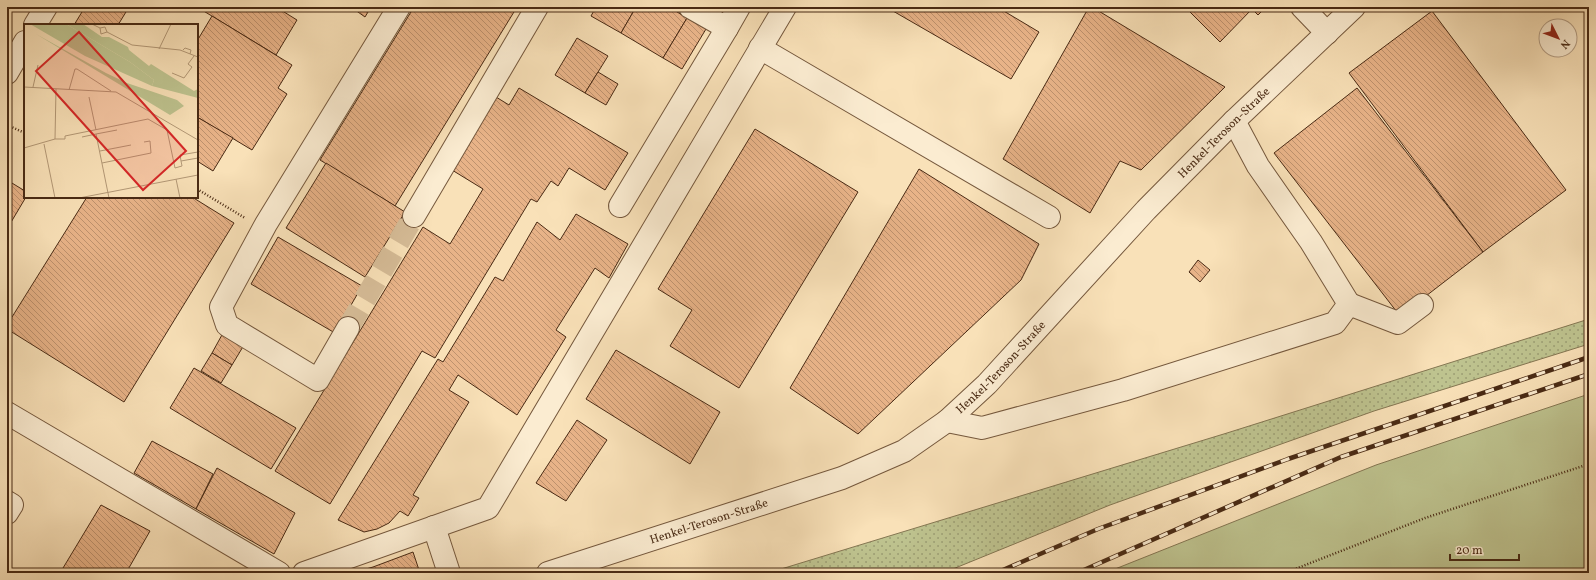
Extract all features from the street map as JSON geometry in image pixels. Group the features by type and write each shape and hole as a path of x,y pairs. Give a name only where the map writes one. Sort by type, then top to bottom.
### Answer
{"street":[{"path":"36,24 46,7"},
{"path":"348,328 318,380 227,325 221,306 264,228 399,7"},
{"path":"414,216 537,7"},
{"path":"690,7 727,28"},
{"path":"620,206 739,7"},
{"path":"304,573 488,508 785,7"},
{"path":"1302,7 1327,33"},
{"name":"Henkel-Teroson-Straße","path":"548,573 842,478 904,452 947,421 987,384 1146,210 1234,121 1354,7"},
{"path":"7,73 24,44"},
{"path":"760,48 1049,217"},
{"path":"1234,121 1258,166 1311,242 1349,304 1398,323 1422,305"},
{"path":"947,421 982,428 1123,390 1335,323 1349,304"},
{"path":"7,413 279,573"},
{"path":"7,502 12,505 7,513"},
{"path":"434,527 449,573"}],"path":[{"path":"7,125 24,133"},
{"path":"198,190 264,228"},
{"path":"1285,573 1425,518 1589,464"}],"green space":[{"path":"1589,319 1589,344 1374,411 1110,505 943,573 768,573 1227,433"},
{"path":"1589,394 1589,573 1105,573 1376,465"}],"building":[{"path":"85,7 129,7 119,24 75,24"},
{"path":"197,7 276,7 297,20 276,55"},
{"path":"351,7 371,7 365,17"},
{"path":"414,7 517,7 395,206 320,160"},
{"path":"596,7 636,7 621,33 591,16"},
{"path":"636,7 669,7 687,18 663,58 621,33"},
{"path":"886,7 997,7 1039,32 1011,79"},
{"path":"1089,7 1092,7 1225,87 1141,170 1120,161 1090,213 1003,159"},
{"path":"1185,7 1266,7 1258,15 1252,9 1220,42"},
{"path":"1432,11 1566,190 1483,252 1349,73"},
{"path":"212,16 292,65 278,88 287,94 252,150 198,118 198,39"},
{"path":"687,18 706,29 682,69 663,58"},
{"path":"577,38 608,56 585,93 555,75"},
{"path":"598,72 618,84 606,105 585,93"},
{"path":"519,88 628,153 605,190 569,168 558,186 551,181 537,202 531,199 435,358 422,351 330,504 275,471 423,227 450,244 483,189 452,170 496,97 509,105"},
{"path":"1357,88 1483,252 1400,316 1274,153"},
{"path":"198,118 233,138 213,171 198,162"},
{"path":"755,129 858,192 739,388 670,346 692,310 658,289"},
{"path":"326,163 405,212 365,277 286,228"},
{"path":"919,169 1039,244 1021,280 858,434 790,388"},
{"path":"7,180 24,190 24,198 25,198 7,229"},
{"path":"86,198 194,198 234,223 124,402 7,329 7,325"},
{"path":"576,214 628,244 609,278 595,268 556,330 566,337 517,415 458,375 449,390 469,402 413,495 419,498 408,516 400,511 389,523 377,529 364,532 338,520 438,359 443,362 495,277 503,281 537,222 560,240"},
{"path":"278,237 362,286 335,333 251,284"},
{"path":"1198,260 1210,270 1200,282 1189,272"},
{"path":"223,333 244,345 232,365 212,353"},
{"path":"616,350 720,412 690,464 586,399"},
{"path":"212,353 232,365 221,383 201,371"},
{"path":"194,368 296,428 271,469 170,408"},
{"path":"577,420 607,440 566,501 536,483"},
{"path":"152,441 213,474 196,509 134,473"},
{"path":"217,468 295,513 274,554 196,509"},
{"path":"101,505 150,531 126,573 60,573"},
{"path":"413,552 420,573 352,573 373,567"}],"tunnel":[{"path":"348,328 414,216"}],"railway":[{"path":"996,573 1098,529 1288,459 1589,357"},
{"path":"1077,573 1341,457 1589,374"}]}
